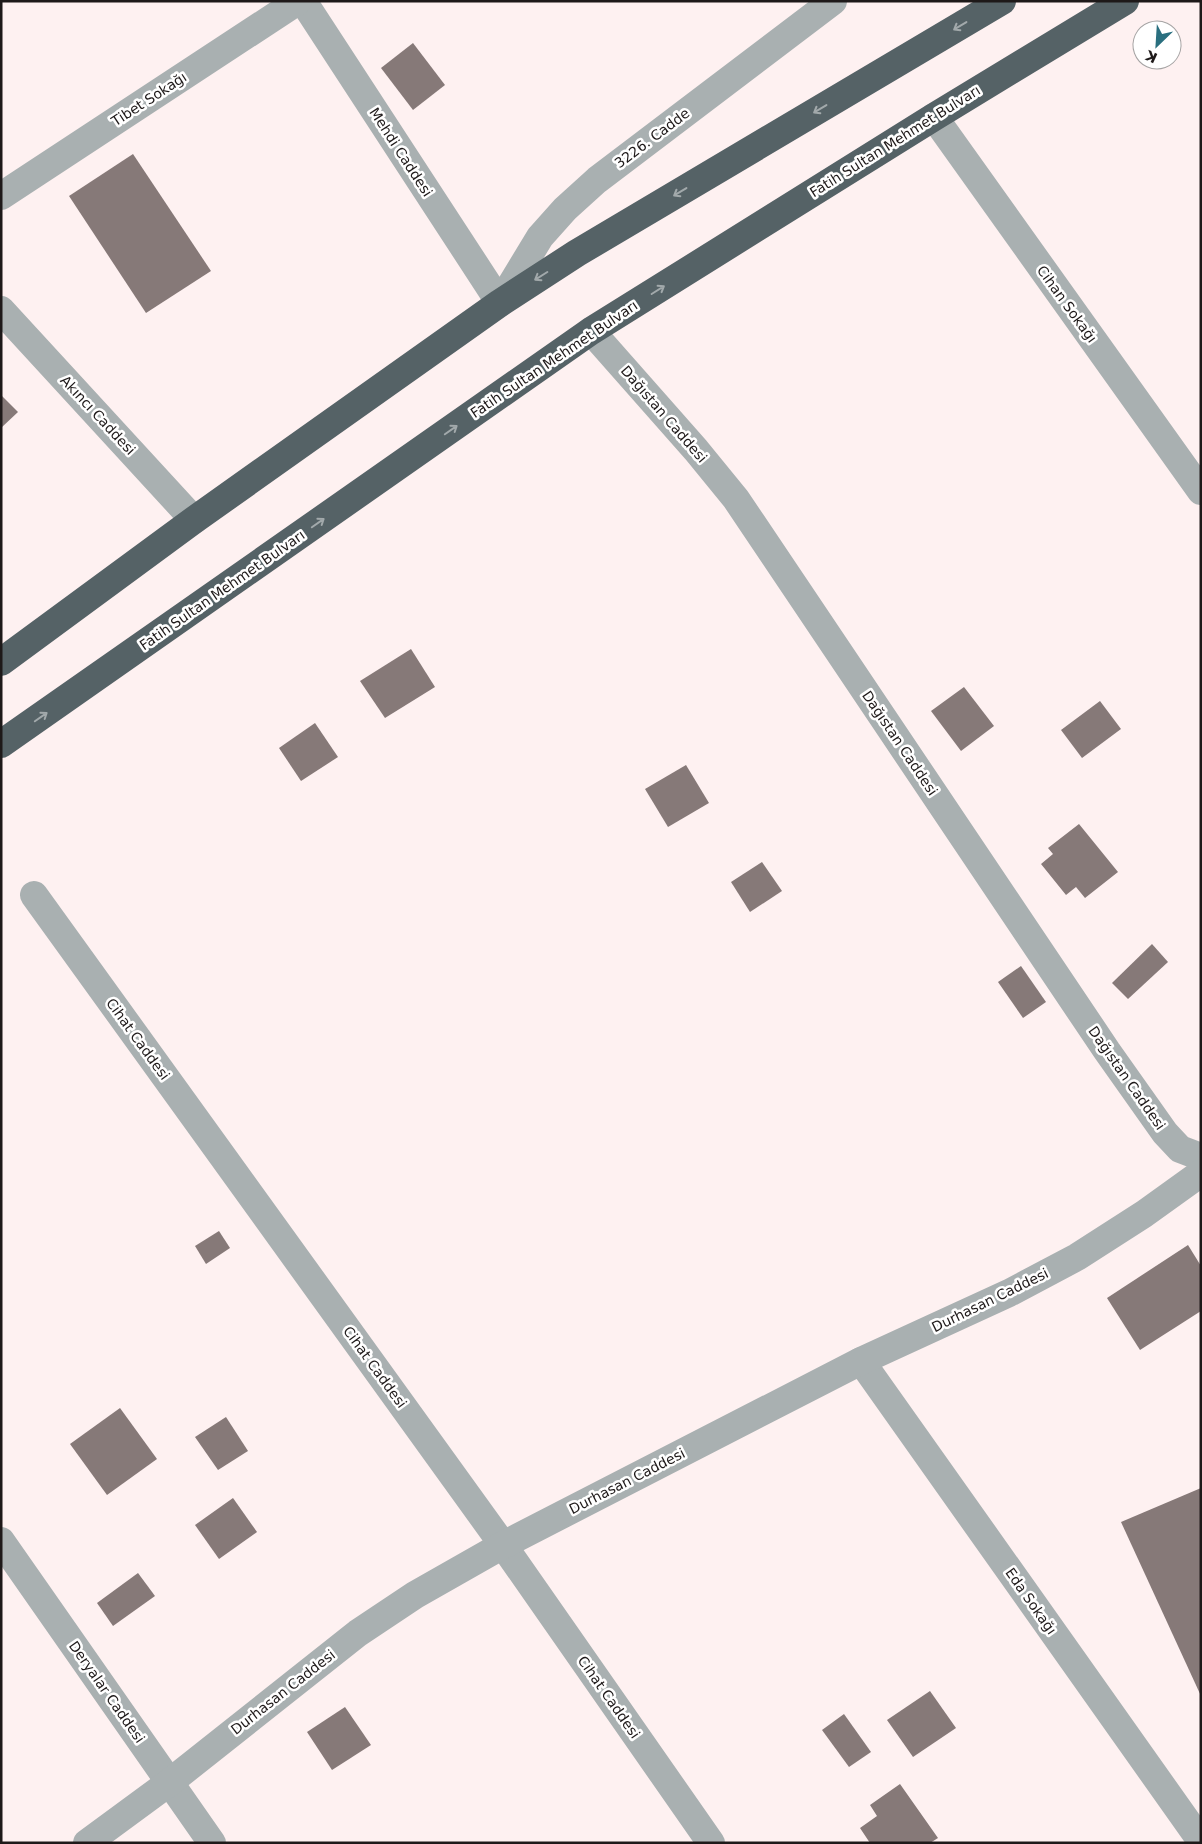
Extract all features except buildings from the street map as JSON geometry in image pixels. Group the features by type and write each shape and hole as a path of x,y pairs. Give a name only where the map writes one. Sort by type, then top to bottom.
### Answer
{"highway":[{"path":"1,662 194,520 500,302 577,254 1002,1"},
{"name":"Fatih Sultan Mehmet Bulvarı","path":"1,744 591,331 934,117 1125,1"}],"street":[{"name":"Tibet Sokağı","path":"1,196 298,1"},
{"name":"Mehdi Caddesi","path":"303,1 500,302"},
{"name":"3226. Cadde","path":"500,302 540,237 565,209 596,180 833,1"},
{"name":"Cihan Sokağı","path":"934,117 1201,491"},
{"name":"Akıncı Caddesi","path":"1,310 194,520"},
{"name":"Dağıstan Caddesi","path":"591,331 696,450 736,499 1107,1051 1165,1133 1180,1149 1201,1157"},
{"name":"Cihat Caddesi","path":"34,895 503,1545 711,1843"},
{"name":"Durhasan Caddesi","path":"87,1843 170,1782 358,1633 415,1595 503,1545 861,1361 1009,1292 1077,1257 1144,1214 1201,1173"},
{"name":"Eda Sokağı","path":"861,1361 1201,1841"},
{"name":"Deryalar Caddesi","path":"1,1541 212,1843"}]}
